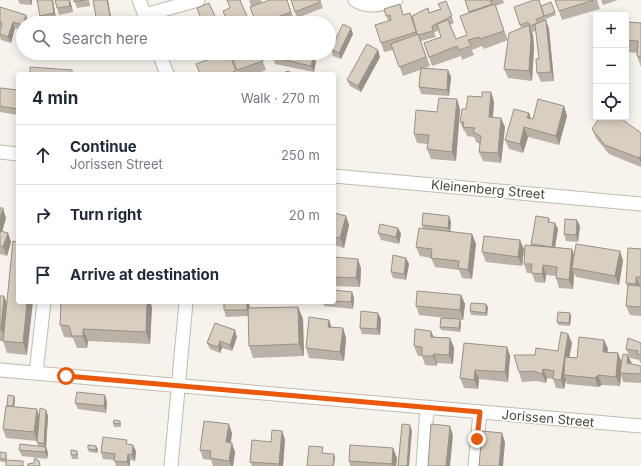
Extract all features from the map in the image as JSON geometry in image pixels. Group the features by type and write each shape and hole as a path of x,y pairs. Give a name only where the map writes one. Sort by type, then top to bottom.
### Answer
{"street":[{"path":"139,0 145,16"},
{"path":"159,16 198,0"},
{"path":"355,0 364,4 375,5 396,0"},
{"path":"162,60 166,72"},
{"path":"0,152 16,154"},
{"name":"Kleinenberg Street","path":"336,176 641,204"},
{"path":"36,373 44,304"},
{"path":"171,466 177,385 186,304"},
{"name":"Jorissen Street","path":"0,370 641,426"},
{"path":"423,466 427,407"},
{"path":"474,466 480,412"}],"building":[{"path":"37,0 52,0 54,13 40,16"},
{"path":"55,0 69,0 70,6 57,8"},
{"path":"74,0 85,0 74,2"},
{"path":"93,0 107,0 110,16 96,16"},
{"path":"227,0 240,0 247,16 225,16 223,11 230,8"},
{"path":"270,0 287,0 291,12 280,16 253,16 250,7"},
{"path":"291,0 320,0 320,2 295,12"},
{"path":"465,0 493,0 490,1 492,4 469,12"},
{"path":"534,0 539,0 544,16 536,19 538,23 530,26 528,22 520,25 514,7"},
{"path":"555,0 594,0 559,11"},
{"path":"446,1 452,16 432,26 433,31 418,35 412,16 428,8 429,13 441,9 438,4"},
{"path":"551,2 555,12 544,16 541,6"},
{"path":"209,3 215,16 200,16 197,8"},
{"path":"400,4 403,15 410,13 416,32 381,43 375,25 391,20 390,15 386,16 384,9"},
{"path":"495,4 504,31 480,39 479,37 468,40 471,46 459,50 457,46 429,57 424,43 441,37 437,24 448,20 456,39 467,35 460,16"},
{"path":"0,7 26,15 16,16 16,23 13,22 8,37 0,34 2,23 0,22"},
{"path":"546,20 551,72 537,73 536,59 539,59 535,24"},
{"path":"629,22 641,23 641,57 637,56 638,41 629,40"},
{"path":"343,24 351,28 339,53 336,52 336,39"},
{"path":"529,25 531,38 529,71 504,69 509,33"},
{"path":"418,34 426,57 399,67 391,44"},
{"path":"367,44 378,50 358,86 347,80"},
{"path":"207,60 232,60 236,71 199,72 196,64"},
{"path":"233,60 263,61 237,70"},
{"path":"286,60 313,60 311,66"},
{"path":"30,67 72,70 72,72 30,72"},
{"path":"421,68 448,70 447,90 419,87"},
{"path":"0,88 16,90 16,109 0,106"},
{"path":"482,92 491,92 489,117 501,118 498,153 479,152 481,136 473,132 475,128 463,127 464,122 460,122 462,109 466,109 468,96 482,97"},
{"path":"439,98 457,99 452,152 427,149 429,135 414,134 416,110 437,112"},
{"path":"538,99 564,106 556,136 524,127 520,144 505,140 514,109 529,113 527,118 533,119"},
{"path":"598,120 623,120 641,133 641,155 639,158 605,145 592,129"},
{"path":"0,208 3,208 0,219"},
{"path":"423,213 449,216 448,228 422,225"},
{"path":"336,214 346,216 340,238 336,237"},
{"path":"536,216 549,218 548,222 555,223 552,247 531,244"},
{"path":"565,219 577,220 576,235 564,234"},
{"path":"380,224 398,228 396,237 378,233"},
{"path":"419,228 472,234 468,270 458,268 459,261 431,258 432,249 416,247"},
{"path":"0,231 8,233 3,247 0,246"},
{"path":"484,236 520,240 518,257 482,252"},
{"path":"13,241 16,242 16,304 27,304 23,343 3,341"},
{"path":"576,244 620,251 615,276 572,268"},
{"path":"525,245 572,249 569,280 556,278 557,267 543,265 542,274 531,273 532,264 524,264"},
{"path":"628,248 641,249 641,277 636,277 636,284 626,283"},
{"path":"393,255 406,258 404,274 391,272"},
{"path":"336,257 358,259 356,278 336,277"},
{"path":"628,285 641,286 641,307 626,306"},
{"path":"336,290 352,292 351,302 336,301"},
{"path":"417,291 461,295 460,310 416,306"},
{"path":"0,296 4,296 1,329 0,329"},
{"path":"471,303 486,304 486,313 470,311"},
{"path":"61,304 147,304 146,332 83,329 83,336 72,336 69,326 60,325"},
{"path":"224,304 247,304 247,310 224,310"},
{"path":"298,307 299,344 249,346 248,308"},
{"path":"361,311 378,313 377,329 360,328"},
{"path":"558,312 570,313 569,323 557,322"},
{"path":"309,317 329,320 328,327 343,328 340,352 306,348"},
{"path":"441,318 460,319 459,328 440,327"},
{"path":"215,323 235,330 230,345 220,341 218,347 207,343"},
{"path":"415,329 431,331 431,337 450,338 449,355 434,354 433,356 422,356 422,347 414,346"},
{"path":"561,332 568,334 561,380 553,379 554,371 543,369 542,374 533,371 519,372 514,355 535,355 536,348 558,351"},
{"path":"579,337 604,340 603,352 618,353 616,377 598,375 595,378 564,375 565,357 577,358"},
{"path":"628,338 641,343 641,355 637,354 638,351 626,349"},
{"path":"464,343 507,347 505,372 475,370 474,380 460,378"},
{"path":"623,354 628,355 627,363 641,366 641,374 620,373"},
{"path":"77,392 105,395 104,406 75,403"},
{"path":"8,395 14,396 13,406 7,406"},
{"path":"6,406 37,409 34,432 3,429"},
{"path":"40,408 46,410 44,444 37,442"},
{"path":"114,420 120,421 120,424 113,423"},
{"path":"204,421 229,424 226,442 232,443 229,461 210,458 211,451 200,450"},
{"path":"402,424 410,425 407,466 398,466"},
{"path":"431,424 450,426 446,466 428,466"},
{"path":"272,430 282,431 279,464 250,462 252,440 271,442"},
{"path":"482,431 502,433 499,466 479,466"},
{"path":"103,437 127,440 126,444 133,445 132,455 128,454 127,462 114,461 115,454 101,452"},
{"path":"20,444 46,447 45,452 19,450"},
{"path":"88,445 96,446 96,450 88,449"},
{"path":"350,445 393,448 392,464 349,461"},
{"path":"309,446 323,447 322,453 334,454 333,466 307,466"},
{"path":"71,450 77,451 77,455 71,455"},
{"path":"0,452 6,453 6,459 0,459"},
{"path":"35,458 39,461 40,466 28,466 28,464 34,463"},
{"path":"6,460 23,461 23,466 6,466"}],"route":[{"path":"66,376 480,412 477,439"}]}
